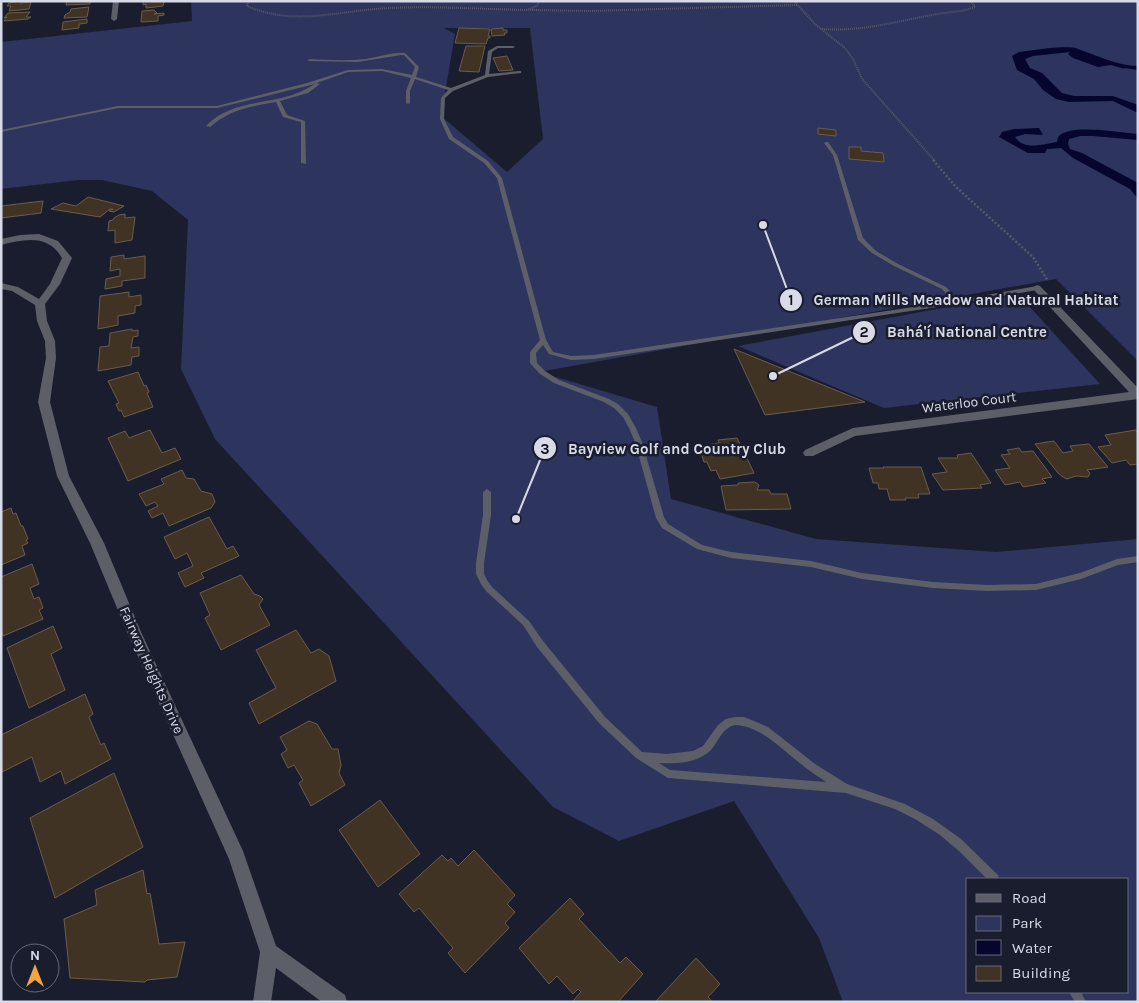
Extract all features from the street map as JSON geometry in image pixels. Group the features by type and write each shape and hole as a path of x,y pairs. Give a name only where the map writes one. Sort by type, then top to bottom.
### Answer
{"street":[{"path":"114,19 116,1"},
{"path":"1,242 18,238 43,238 55,241 63,248 67,258 55,284 40,304 15,289 1,286"},
{"path":"1036,288 1138,395"},
{"name":"Fairway Heights Drive","path":"40,304 42,321 50,341 52,358 44,402 47,420 63,476 97,543 134,632 237,857 269,952"},
{"name":"Waterloo Court","path":"809,453 853,432 1138,395"},
{"path":"262,1002 269,952 338,1002"}],"lane":[{"path":"487,76 490,51 497,47 513,47"},
{"path":"310,60 360,61 390,54 405,54 417,67 408,91 408,103"},
{"path":"1,131 118,106 217,106 362,70 382,70 413,77 451,90"},
{"path":"519,72 487,76 451,90 443,98 442,119 451,138 486,162 499,178 543,340 551,353 571,358 594,357 957,302 1036,288"},
{"path":"208,126 219,117 235,110 304,94 321,80"},
{"path":"278,100 285,116 300,119 304,123 302,129 304,163"},
{"path":"826,143 835,155 860,239 874,252 889,261 944,288 957,302"},
{"path":"543,340 537,345 532,361 538,371 557,382 606,400 622,411 633,428 660,518 665,526 675,534 700,547 731,554 811,564 862,576 904,582 987,588 1036,587 1081,576 1116,562 1138,559"},
{"path":"488,492 487,515 480,563 480,574 484,582 489,589 526,623 540,644 602,720 638,755 668,774 846,788"},
{"path":"638,755 656,759 684,757 698,753 710,744 724,724 736,720 749,722 771,736 810,766 846,788 903,807 945,833 993,878"}],"path":[{"path":"248,1 247,6 263,13 304,17 328,16 356,10 391,7 590,11 797,5"},
{"path":"527,10 537,6 539,1"},
{"path":"794,1 822,29 848,48 856,62 862,79 956,186 1033,257 1049,280 1036,288"},
{"path":"822,29 848,30 912,21 939,14 966,12 975,7 971,1"}],"green space":[{"path":"191,1 1138,1 1138,361 1056,279 539,372 657,407 671,499 816,539 996,552 1138,539 1138,1002 843,1002 819,938 734,801 619,841 553,807 215,439 181,369 188,220 152,191 102,180 78,180 1,189 1,42 192,21","holes":["444,28 530,28 543,139 507,172 441,116 455,34"]},
{"path":"1018,294 1100,384 884,408 738,346"}],"water":[{"path":"1050,48 1075,48 1115,62 1138,66 1138,70 1111,65 1098,67 1073,58 1068,54 1070,52 1033,56 1025,59 1030,68 1042,73 1062,93 1074,96 1113,96 1138,105 1138,113 1113,101 1069,102 1056,99 1043,90 1034,79 1017,70 1012,56 1019,52"},
{"path":"1039,128 1043,135 1025,134 1015,137 1024,144 1035,146 1057,142 1058,137 1073,130 1138,134 1138,140 1080,136 1069,139 1068,144 1070,149 1082,153 1138,183 1138,199 1130,189 1073,158 1061,148 1047,149 1045,153 1028,153 999,137 1002,132 1014,129"}],"building":[{"path":"20,1 20,3 31,2 29,9 9,11 11,6 7,6 9,3"},
{"path":"67,1 90,1 90,4 66,5"},
{"path":"143,1 164,1 163,6 146,8 146,4 143,5"},
{"path":"89,7 87,17 64,18 71,9"},
{"path":"154,10 157,13 154,14 164,13 164,15 158,16 158,21 141,22 142,11"},
{"path":"30,12 26,17 31,17 28,19 4,21 8,13"},
{"path":"87,19 87,23 79,24 79,28 62,30 63,22"},
{"path":"459,28 490,29 488,36 490,38 488,38 486,44 455,43"},
{"path":"503,28 503,30 507,30 507,33 504,33 505,35 492,36 491,29"},
{"path":"466,46 485,46 479,72 459,71"},
{"path":"507,56 513,70 499,71 493,58"},
{"path":"818,128 836,130 836,136 818,134"},
{"path":"849,147 861,147 861,151 883,153 884,162 849,159"},
{"path":"88,197 124,206 114,212 109,211 113,209 110,209 100,217 51,209 63,203 76,206"},
{"path":"43,201 41,213 1,218 1,206"},
{"path":"125,214 125,218 135,217 132,240 115,243 115,230 108,231 109,221"},
{"path":"124,255 124,259 145,256 145,278 122,281 122,286 105,289 106,279 120,276 120,269 110,271 111,257"},
{"path":"129,292 129,297 141,295 141,305 135,306 135,313 118,316 118,325 98,329 100,296"},
{"path":"132,329 132,331 138,330 138,336 133,337 131,348 139,347 139,356 132,357 131,365 98,371 100,347 109,346 110,333"},
{"path":"734,349 865,402 765,415"},
{"path":"138,372 149,392 147,393 153,407 124,417 121,410 119,411 116,404 119,403 108,381"},
{"path":"150,430 162,453 175,448 181,459 128,481 108,438 125,431 129,438"},
{"path":"1136,430 1138,433 1138,464 1130,465 1126,460 1112,463 1098,447 1111,445 1105,435"},
{"path":"737,438 754,473 720,479 716,470 711,471 707,462 704,462 700,450 713,448 711,444 719,443 718,440"},
{"path":"1054,441 1063,453 1073,451 1070,446 1089,444 1108,467 1087,470 1090,473 1088,477 1076,476 1067,479 1058,473 1035,444"},
{"path":"1019,448 1022,452 1033,451 1052,477 1042,479 1046,483 1023,487 1020,482 1005,485 995,470 1010,468 1001,455 1010,454 1007,450"},
{"path":"971,453 991,483 980,485 982,488 943,490 932,474 947,472 938,458 958,458 957,455"},
{"path":"921,467 930,494 918,494 919,498 905,498 906,500 890,500 887,489 879,489 878,483 873,483 869,468"},
{"path":"182,470 186,478 194,479 201,491 212,494 215,502 211,508 169,526 163,513 152,518 148,511 158,506 155,502 146,506 139,494 164,484 161,479"},
{"path":"755,482 759,485 757,490 769,490 771,494 787,494 791,509 726,510 721,486"},
{"path":"11,508 13,514 16,513 21,526 23,526 28,543 22,546 25,555 1,565 1,512"},
{"path":"209,517 227,549 233,546 239,556 201,573 204,578 185,587 178,573 193,566 187,553 175,559 164,537"},
{"path":"32,564 39,584 30,588 34,599 39,597 43,608 39,610 43,619 3,636 1,630 1,577"},
{"path":"241,575 254,594 263,599 259,605 270,625 221,650 205,618 210,615 200,593"},
{"path":"53,626 62,648 51,654 65,690 29,708 7,648"},
{"path":"296,630 311,653 319,649 329,656 336,681 259,724 249,703 276,688 256,650"},
{"path":"85,694 93,714 89,717 91,722 101,745 104,743 111,759 65,784 61,771 40,782 32,757 2,772 1,735"},
{"path":"309,721 317,724 332,749 338,749 341,765 339,773 345,785 311,806 299,783 303,780 294,765 288,768 281,754 287,750 280,737"},
{"path":"114,773 143,847 55,898 30,818"},
{"path":"380,800 420,854 378,887 339,830"},
{"path":"474,850 515,895 507,904 515,912 505,923 509,928 465,973 448,953 453,948 419,908 414,912 399,894 442,855 448,861 451,858 458,866"},
{"path":"143,870 147,894 150,893 159,944 185,942 177,977 147,980 145,982 70,978 64,919 97,905 95,890"},
{"path":"570,898 584,914 579,919 620,963 626,957 643,974 618,1002 572,1002 581,992 578,989 573,994 557,976 549,984 519,948"},
{"path":"696,958 720,984 708,997 712,1002 655,1002"}],"place":[{"name":"German Mills Meadow and Natural Habitat","path":"763,225"},
{"name":"Bahá'í National Centre","path":"773,376"},
{"name":"Bayview Golf and Country Club","path":"516,519"}]}
